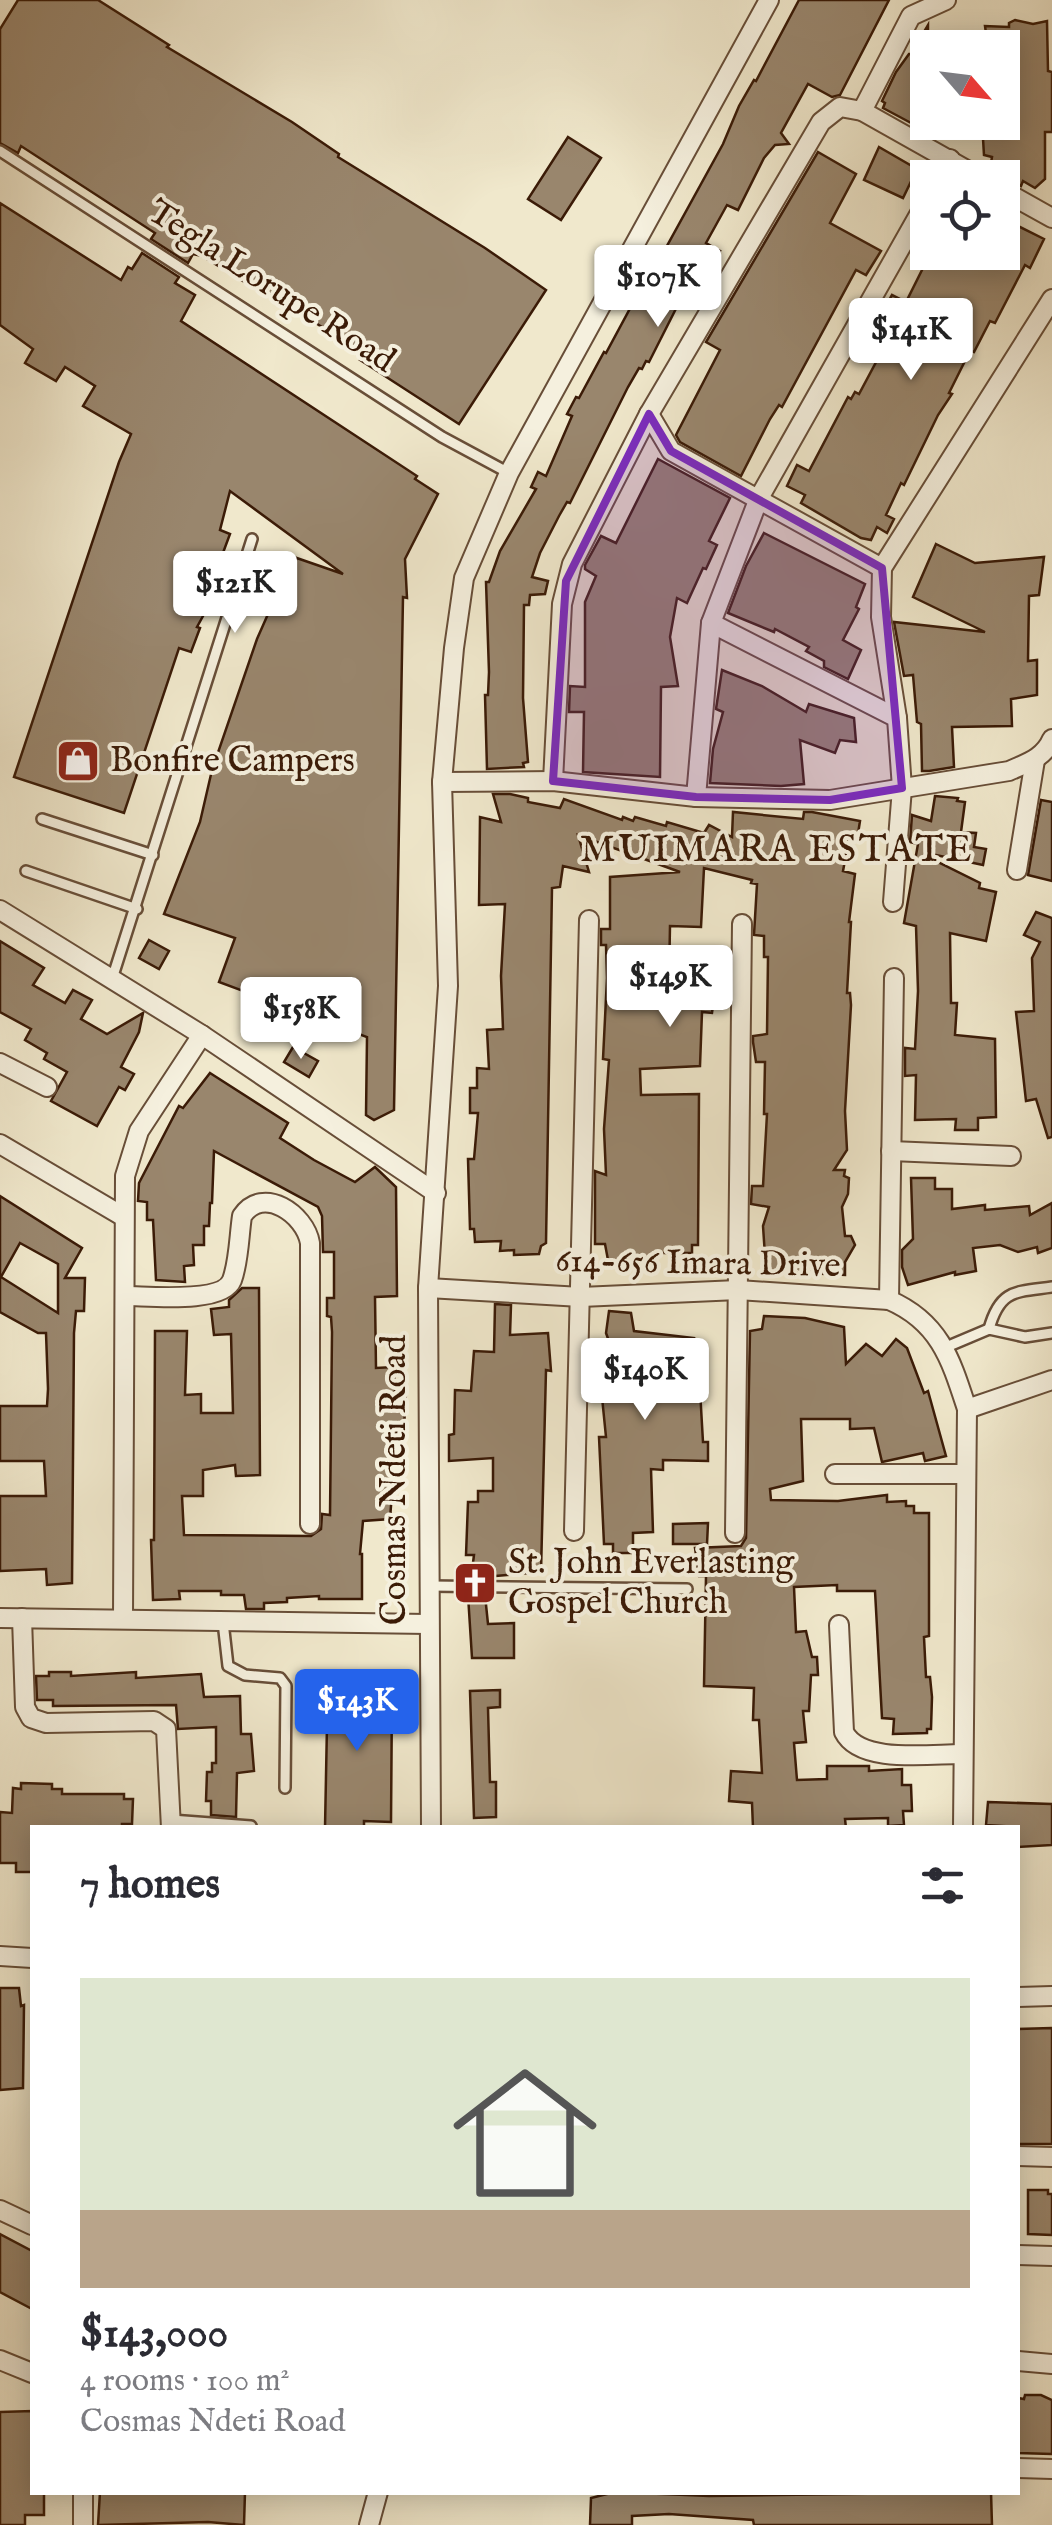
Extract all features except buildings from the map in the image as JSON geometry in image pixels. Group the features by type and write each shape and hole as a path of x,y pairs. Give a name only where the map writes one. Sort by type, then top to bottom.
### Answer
{"street":[{"name":"Cosmas Ndeti Road","path":"431,1825 428,1288 448,986 442,782 464,578 509,473 769,0"},
{"path":"862,110 912,16 946,0"},
{"path":"553,781 566,581 649,414 822,122 840,107 862,110 950,160"},
{"path":"1020,200 1052,218"},
{"path":"696,797 711,623 759,498 910,230"},
{"path":"893,902 902,788 897,718 881,617 882,568 1052,299"},
{"path":"649,414 671,451 882,568"},
{"path":"711,623 897,718"},
{"path":"442,782 553,781 696,797 830,800 1009,771 1035,760 1047,750 1052,738"},
{"path":"1017,870 1035,760"},
{"path":"0,910 111,982 202,1034 436,1192"},
{"path":"574,1531 589,920"},
{"path":"736,1533 742,924"},
{"path":"889,1300 894,978"},
{"path":"123,1619 125,1176 139,1131 202,1034"},
{"path":"1,1066 46,1087"},
{"path":"0,1144 124,1216"},
{"path":"891,1151 1012,1156"},
{"path":"126,1296 208,1295 224,1291 232,1280 242,1216 248,1207 278,1206 300,1219 310,1242 310,1524"},
{"name":"614-656 Imara Drive","path":"428,1288 581,1297 738,1290 889,1300 910,1309 944,1348 966,1410 963,1825"},
{"path":"966,1410 1052,1380"},
{"path":"836,1474 966,1474"},
{"path":"0,1618 428,1624"},
{"path":"22,1618 27,1713 37,1722 162,1724 168,1734 171,1824"},
{"path":"839,1626 844,1732 849,1742 865,1752 961,1754"},
{"path":"0,1956 30,1958"},
{"path":"1020,1996 1052,1996"},
{"path":"1020,2156 1052,2157"},
{"path":"0,2210 30,2224"},
{"path":"1020,2255 1052,2256"},
{"path":"0,2360 30,2372"},
{"path":"1020,2362 1052,2364"},
{"path":"1020,2468 1052,2469"},
{"path":"82,2495 82,2525"},
{"path":"370,2525 377,2495"}],"lane":[{"name":"Tegla Lorupe Road","path":"0,151 442,437 509,473"},
{"path":"111,982 252,540"},
{"path":"42,819 153,855"},
{"path":"26,870 136,909"},
{"path":"989,1328 995,1307 1005,1297 1052,1287"},
{"path":"944,1348 989,1328 1025,1338 1052,1333"},
{"path":"428,1586 687,1590"},
{"path":"223,1622 228,1666 245,1675 280,1678 286,1686 286,1788"},
{"path":"171,1824 211,1825"}],"highlighted area":[{"path":"649,414 671,451 882,568 902,788 830,800 696,797 553,781 566,581"}],"place":[{"name":"Bonfire Campers","path":"78,761"},
{"name":"St. John Everlasting Gospel Church","path":"475,1583"}],"district":[{"name":"MUIMARA ESTATE","path":"777,851"}]}
